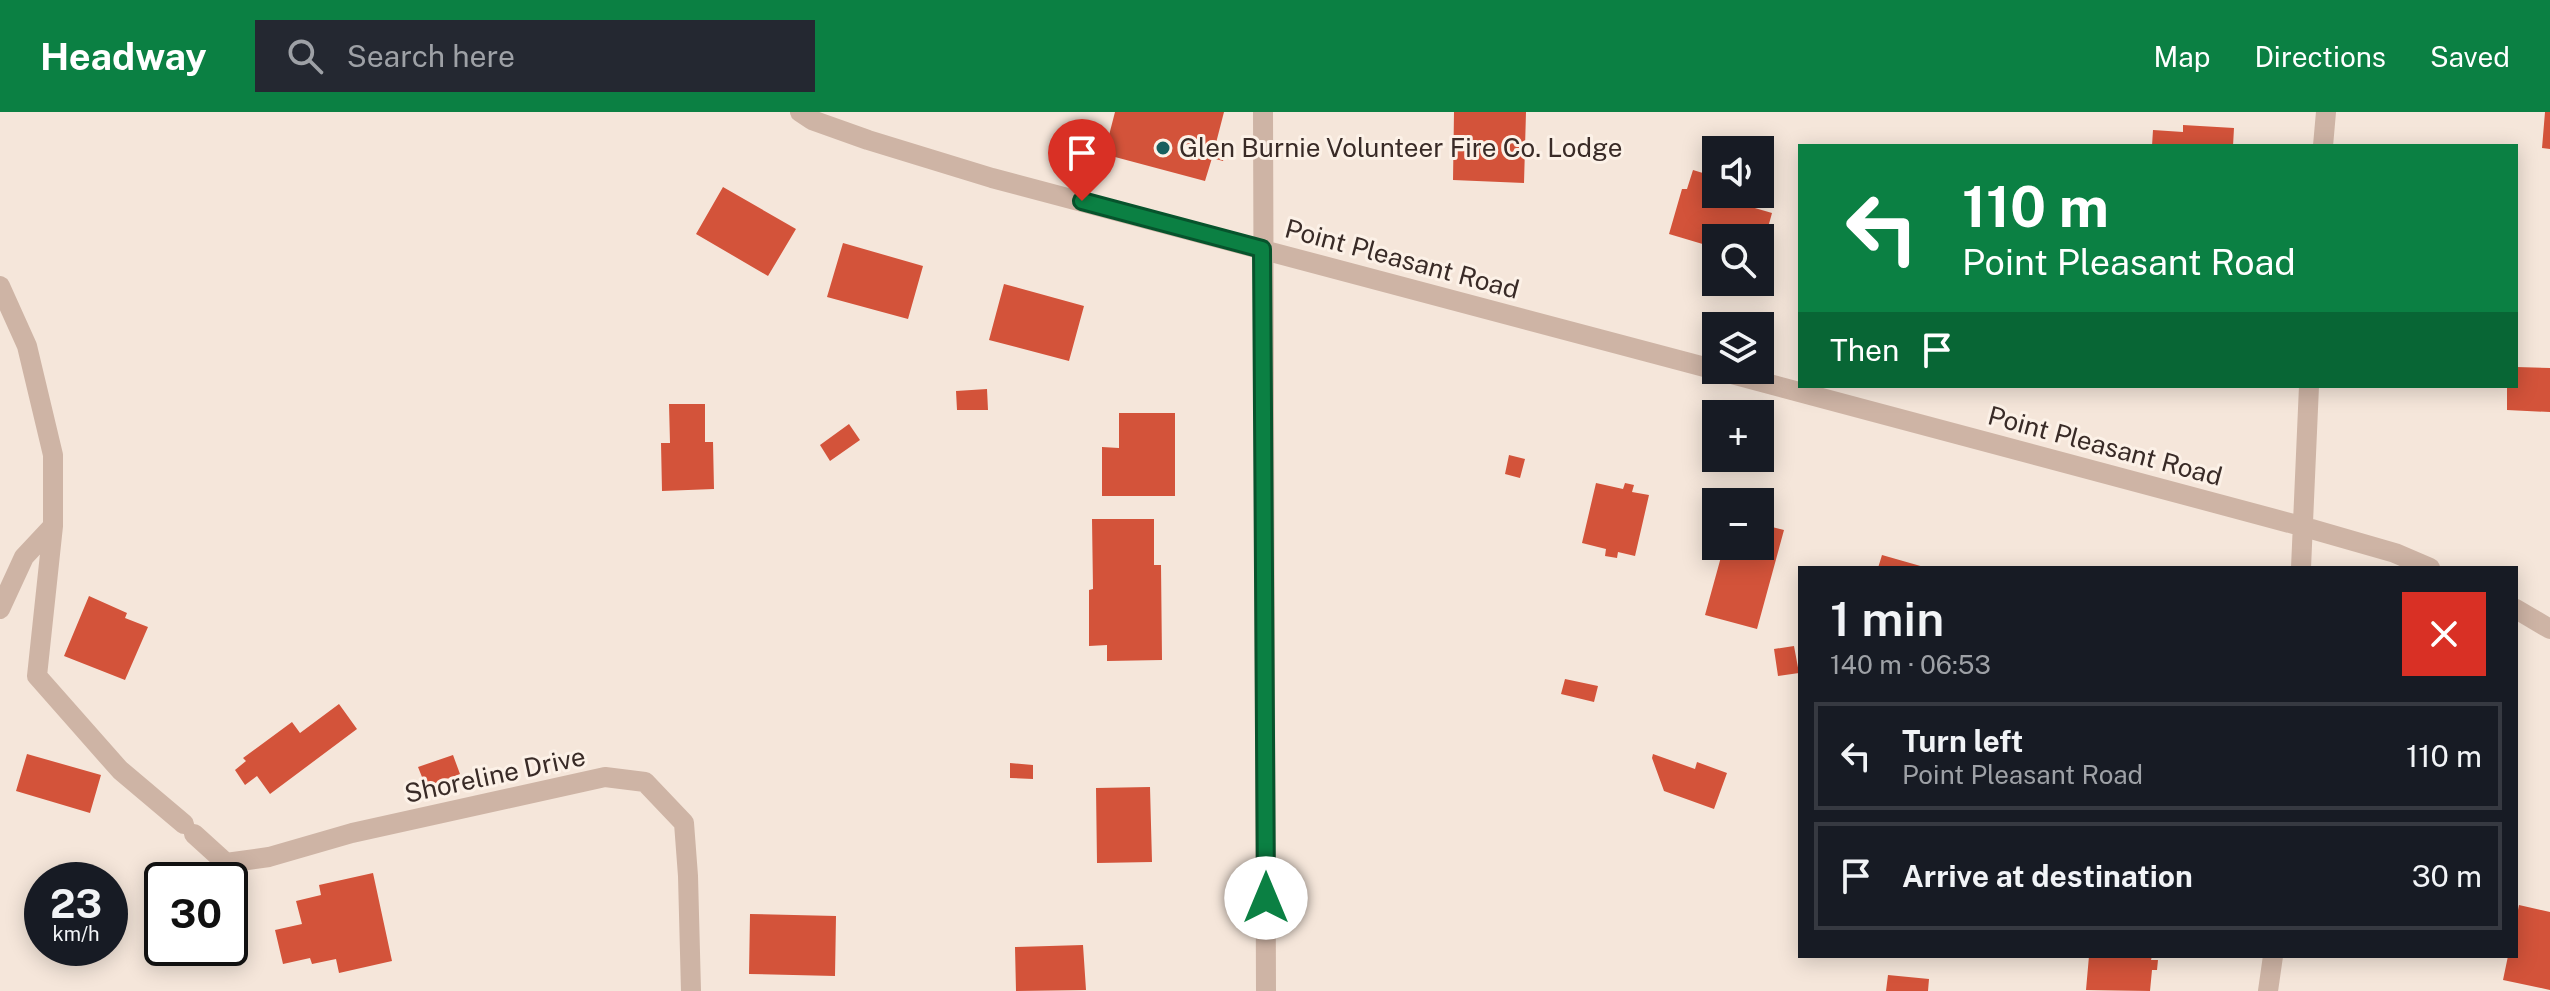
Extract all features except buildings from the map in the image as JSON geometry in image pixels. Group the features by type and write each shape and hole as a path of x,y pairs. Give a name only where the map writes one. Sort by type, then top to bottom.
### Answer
{"street":[{"name":"Point Pleasant Road","path":"800,112 812,120 868,140 992,178 1702,366"},
{"path":"1263,112 1266,991"},
{"path":"2323,144 2326,112"},
{"name":"Shoreline Drive","path":"0,286 27,346 53,455 53,526 37,676 120,770 226,863 269,857 352,833 605,777 645,782 684,823 691,991"},
{"name":"Point Pleasant Road","path":"1768,384 2301,526 2395,553 2425,566"},
{"path":"2301,566 2309,388"},
{"path":"0,609 24,557 53,526"},
{"path":"2518,610 2550,629"},
{"path":"2268,991 2273,958"}],"place":[{"name":"Glen Burnie Volunteer Fire Co. Lodge","path":"1163,148"}],"route":[{"path":"1082,201 1262,249 1266,898"}]}
